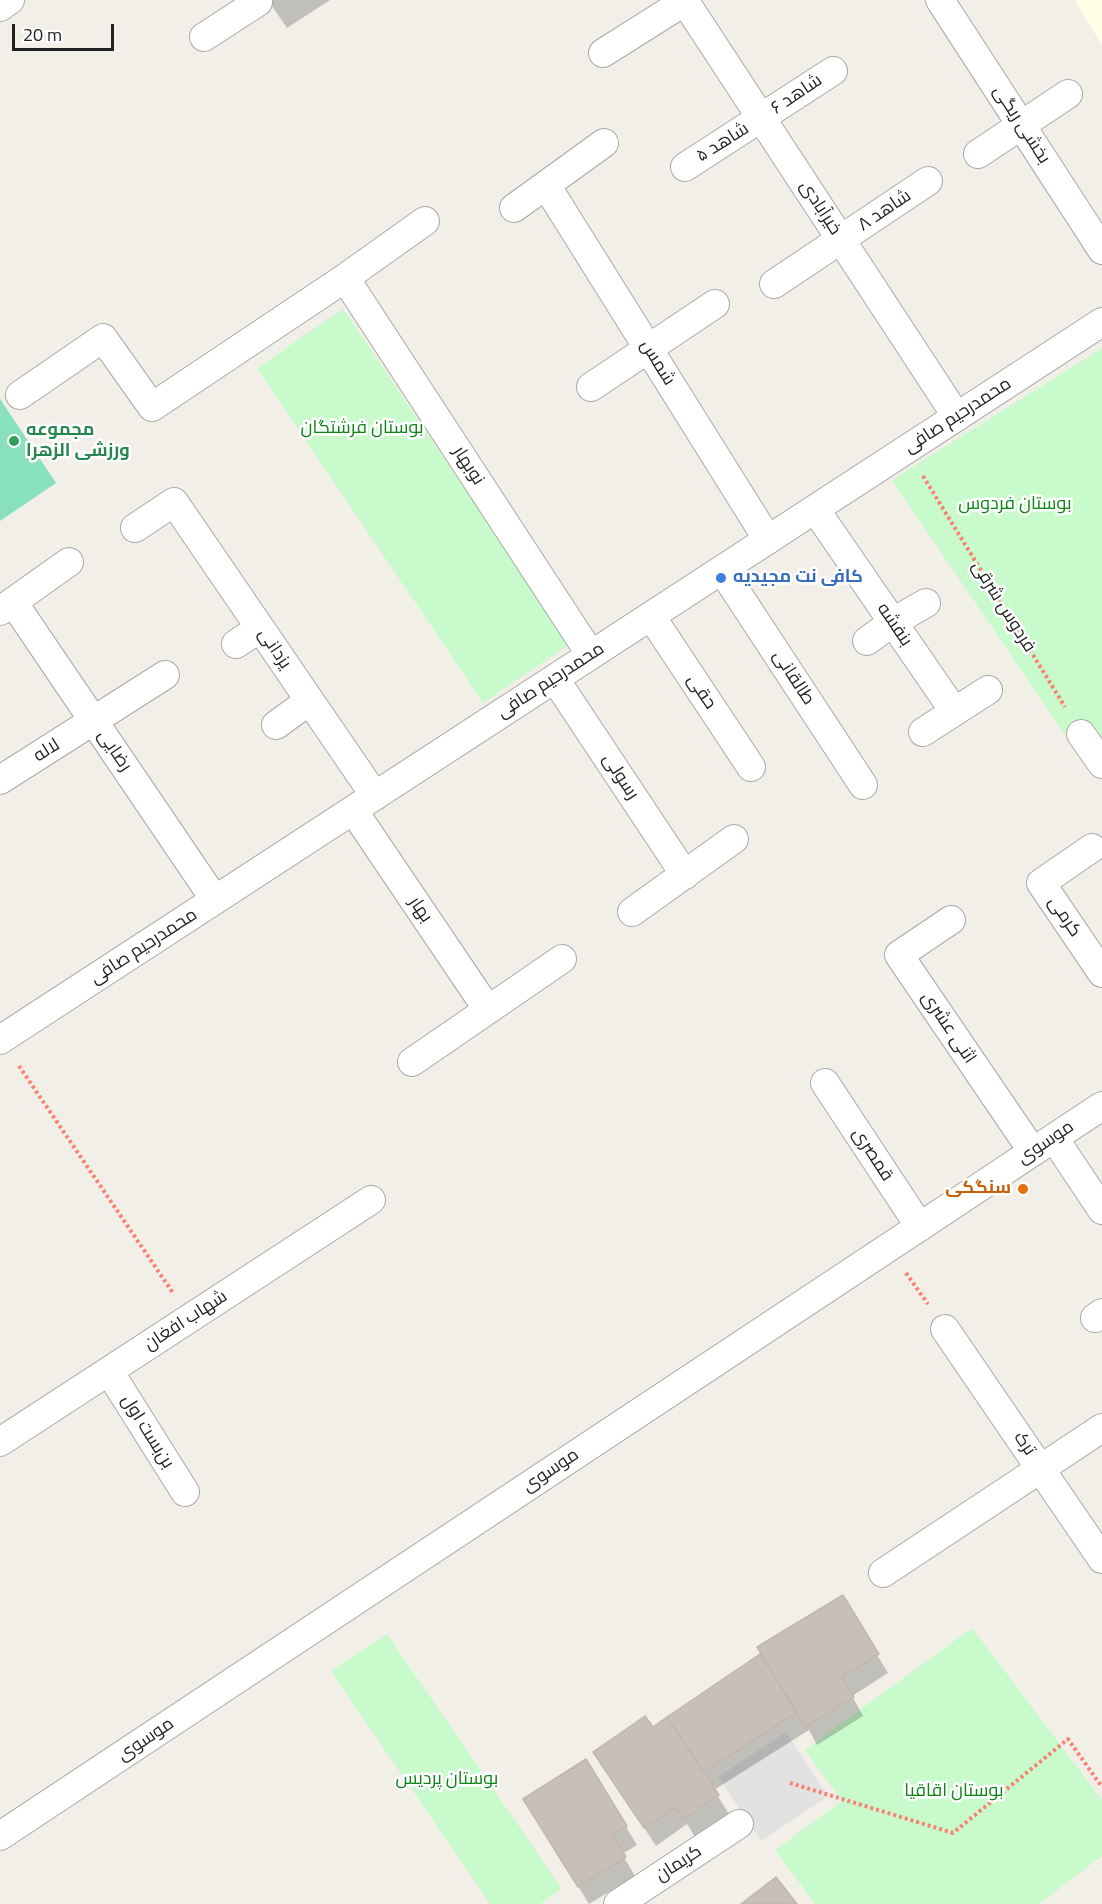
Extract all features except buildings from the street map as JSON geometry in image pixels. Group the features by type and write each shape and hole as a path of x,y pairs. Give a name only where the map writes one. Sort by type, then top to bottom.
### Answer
{"street":[{"path":"0,7 10,0"},
{"path":"603,53 685,0"},
{"name":"خیرآبادی","path":"685,0 957,417"},
{"name":"بخشی ریگی","path":"940,0 1102,250"},
{"path":"204,37 227,9 258,2"},
{"name":"شاهد ۶","path":"761,118 833,71"},
{"path":"978,154 1068,94"},
{"name":"شاهد ۵","path":"685,167 761,118"},
{"path":"514,208 604,143"},
{"name":"شاهد ۸","path":"774,284 928,181"},
{"name":"شمس","path":"546,185 768,540"},
{"path":"20,394 104,338 152,407 345,278 425,221"},
{"name":"نوبهار","path":"345,278 591,655"},
{"path":"591,387 715,304"},
{"name":"محمدرحیم صافی","path":"1,1040 1102,322"},
{"name":"یزدانی","path":"135,528 174,502 309,701 364,803"},
{"name":"بنفشه","path":"815,509 954,711"},
{"path":"7,606 69,562"},
{"name":"طالقانی","path":"722,570 863,785"},
{"path":"867,641 892,622 926,603"},
{"name":"رضایی","path":"7,606 94,721 215,900"},
{"name":"حقی","path":"651,616 751,767"},
{"path":"236,644 260,628"},
{"name":"لاله","path":"0,780 165,675"},
{"name":"رسولی","path":"555,679 685,875"},
{"path":"922,732 988,690"},
{"path":"276,724 309,701"},
{"path":"1081,734 1102,764"},
{"name":"بهار","path":"364,803 488,1010"},
{"path":"632,912 734,839"},
{"name":"کرمی","path":"1092,848 1041,883 1102,973"},
{"name":"اثنی عشری","path":"951,920 899,955 1043,1145"},
{"path":"412,1062 562,959"},
{"name":"قمصری","path":"825,1083 920,1227"},
{"name":"موسوی","path":"0,1836 1102,1106"},
{"path":"1043,1145 1102,1210"},
{"name":"شهاب افغان","path":"0,1442 371,1200"},
{"name":"ترک","path":"945,1329 1102,1559"},
{"name":"بن‌بست اول","path":"109,1371 185,1492"},
{"path":"883,1573 1102,1428"},
{"name":"کریمان","path":"618,1904 739,1824"}],"path":[{"name":"فردوس شرقی","path":"906,450 1081,734"},
{"path":"1,1040 190,1318"},
{"path":"888,1248 945,1329"},
{"path":"790,1783 953,1833 1068,1739 1102,1787"}],"shaded area":[{"path":"1075,0 1102,0 1102,45"},
{"path":"786,1732 828,1796 761,1841 718,1777"}],"green space":[{"name":"بوستان فرشتگان","path":"343,309 570,644 483,703 257,368"},
{"name":"بوستان فردوس","path":"1102,348 1102,749 1085,726 1067,738 892,480"},
{"name":"مجموعه ورزشی الزهرا","path":"0,399 56,483 0,521"},
{"name":"بوستان اقاقیا","path":"972,1628 1102,1800 1102,1856 1039,1904 815,1904 775,1850 842,1801 805,1750"},
{"name":"بوستان پردیس","path":"387,1634 562,1889 540,1904 490,1904 331,1671"}],"place":[{"name":"مجموعه ورزشی الزهرا","path":"14,441"},
{"name":"کافی نت مجیدیه","path":"721,578"},
{"name":"سنگکی","path":"1023,1189"}]}
